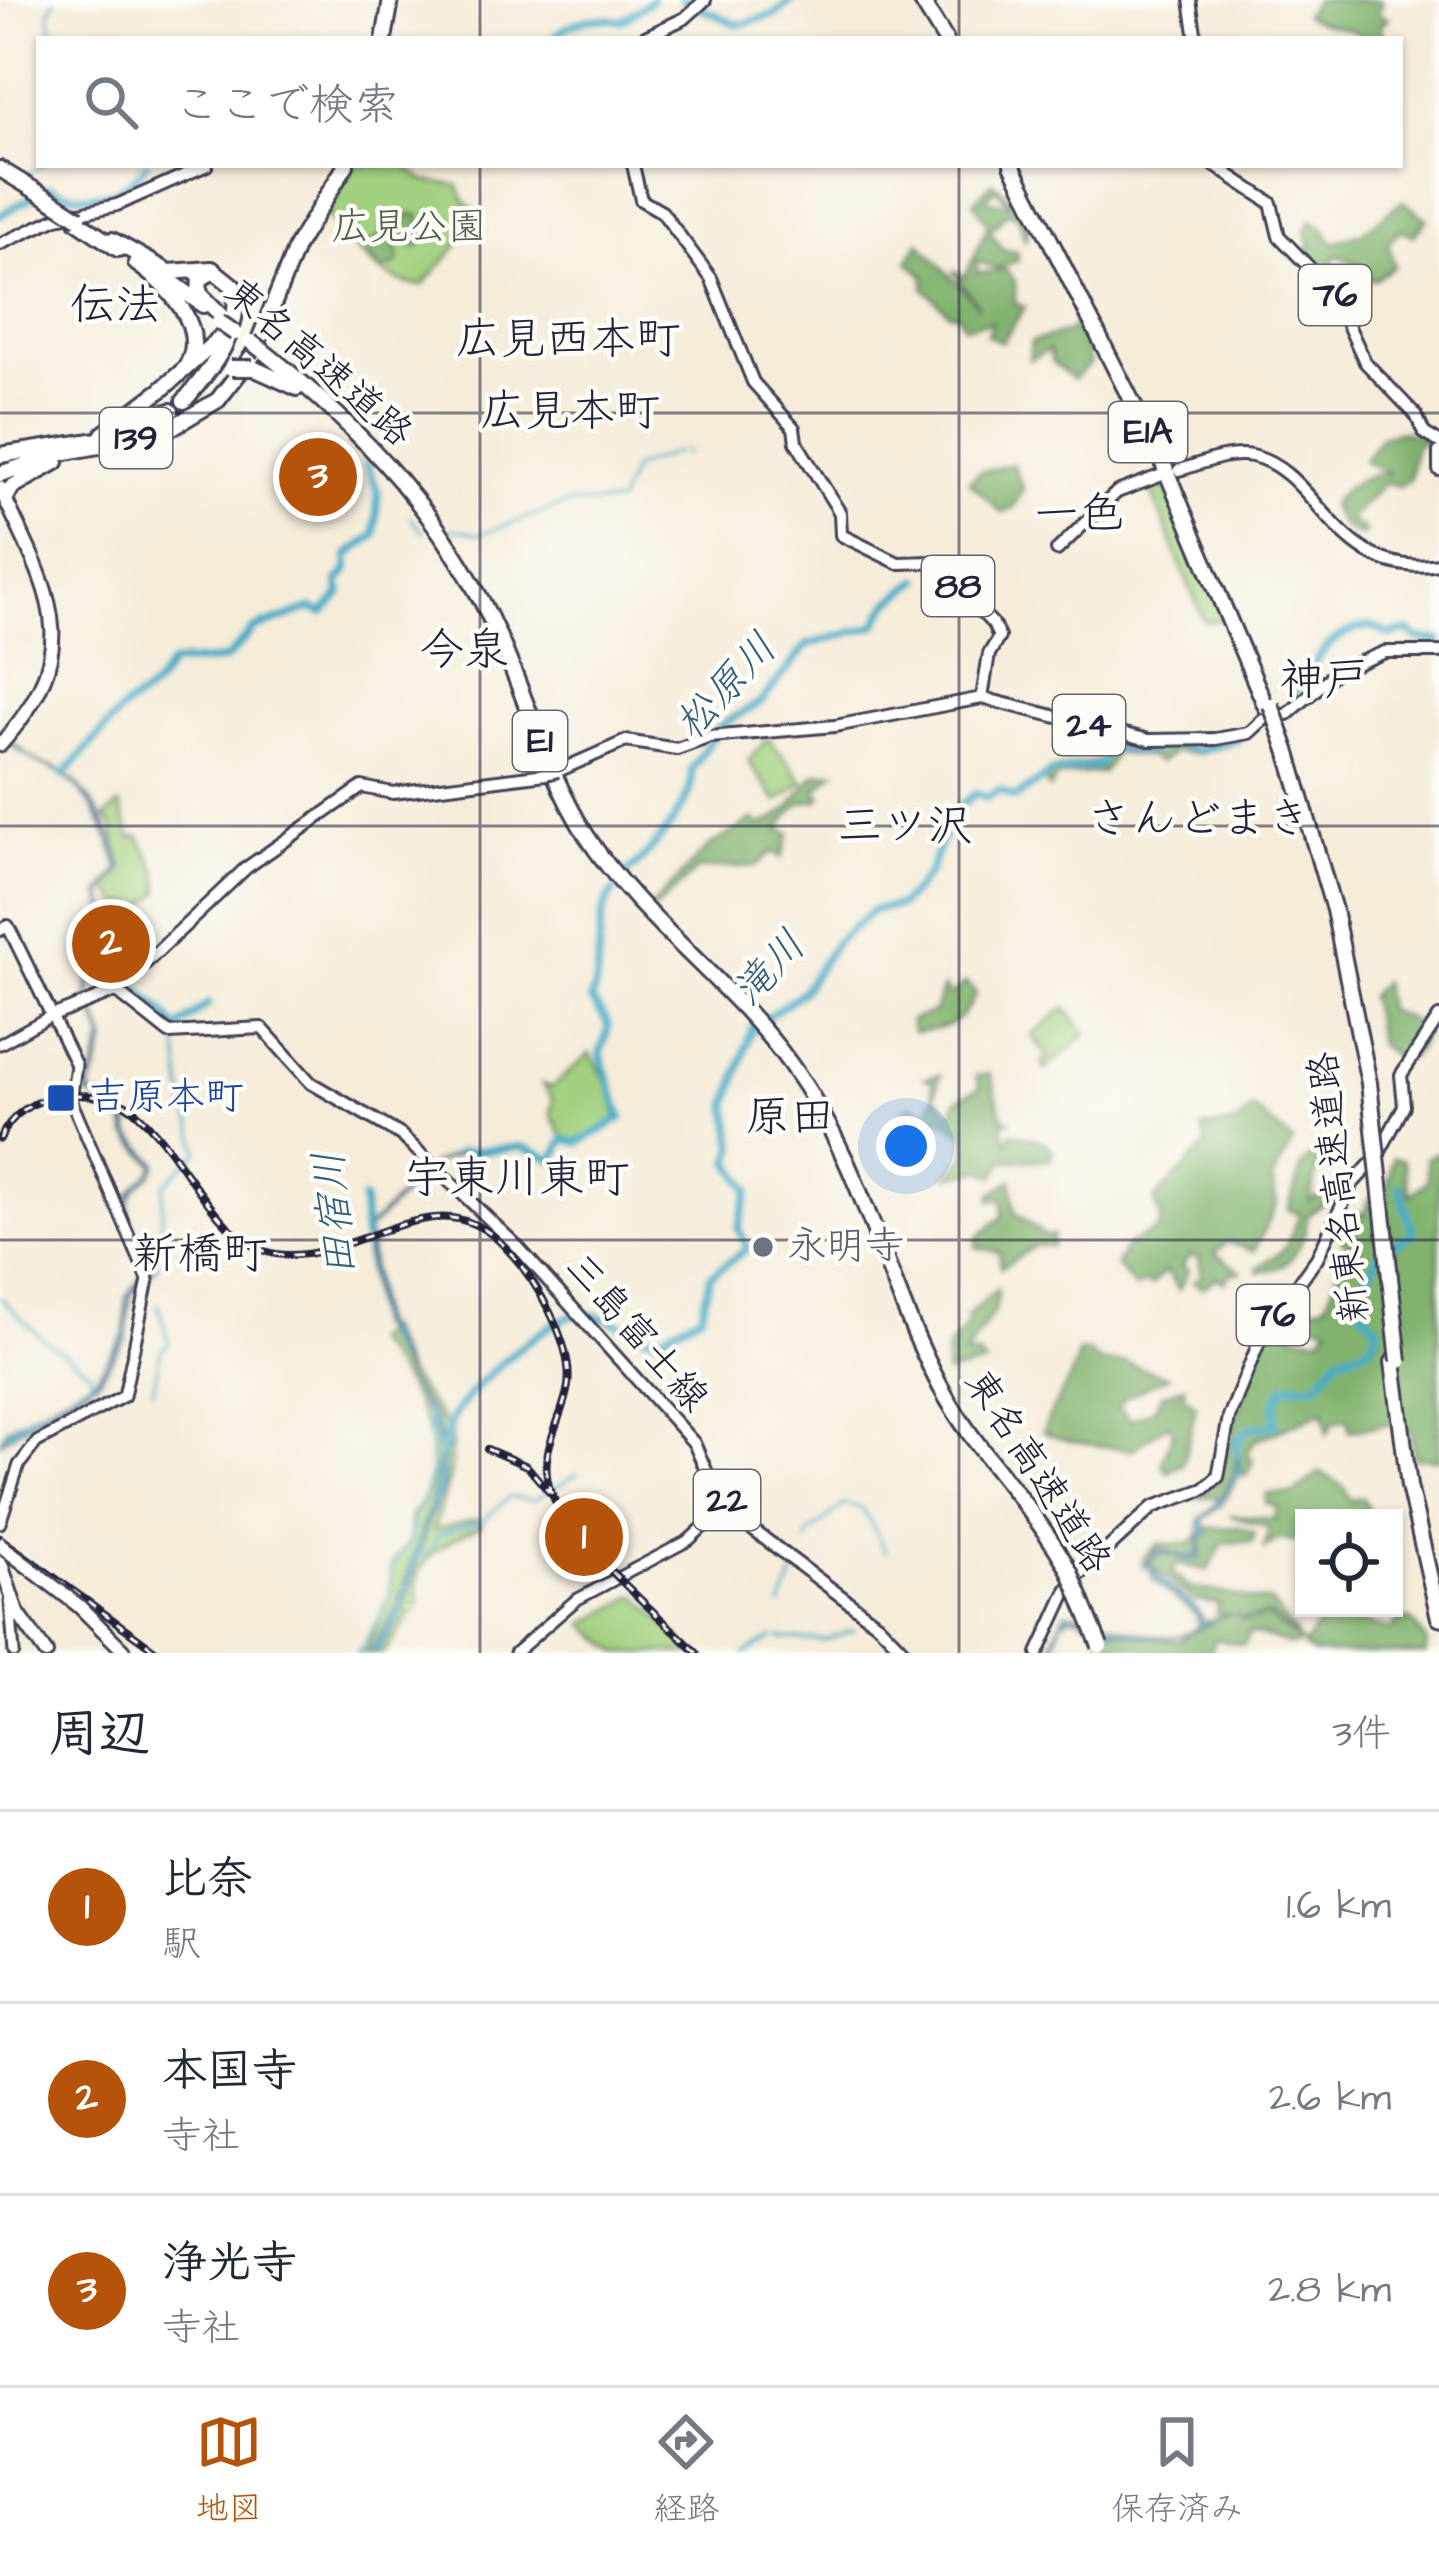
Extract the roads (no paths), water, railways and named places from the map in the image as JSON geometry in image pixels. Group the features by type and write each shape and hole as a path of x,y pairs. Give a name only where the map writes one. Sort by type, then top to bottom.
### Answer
{"highway":[{"path":"386,36 393,0"},
{"path":"918,0 940,36"},
{"name":"139","path":"170,413 206,402 248,359 285,262 342,168"},
{"name":"新東名高速道路","path":"1016,168 1162,461 1285,751 1336,941 1366,1084 1404,1436 1439,1618"},
{"name":"東名高速道路","path":"0,171 229,325 248,359 296,387 358,438 415,502 465,577 548,770 585,839 631,900 755,1024 809,1091 847,1156 915,1332 948,1400 1070,1578 1098,1650"},
{"name":"139","path":"5,475 66,452 159,435 202,412 260,342 280,285 317,208"},
{"path":"107,239 159,282 187,319 194,350 175,380"},
{"path":"107,239 169,272 212,269 233,286 236,307 225,344 170,413"},
{"path":"5,475 73,451 208,354 231,320 231,288 221,275 207,273 199,282 199,293 229,325"},
{"path":"92,438 170,413 248,359"},
{"path":"5,475 73,451 195,422 248,359"},
{"path":"134,436 134,418 155,395"},
{"path":"134,436 142,413 170,413"},
{"path":"3,741 40,692 55,646 51,602 5,475"},
{"name":"新東名高速道路","path":"1404,1436 1439,1596"},
{"path":"0,1547 52,1583 124,1653"},
{"path":"0,1562 14,1616 46,1653"}],"main road":[{"path":"1190,0 1196,36"},
{"path":"648,36 700,5"},
{"path":"675,24 679,36"},
{"path":"0,244 52,220 119,205 200,168"},
{"name":"88","path":"635,168 641,200 662,212 711,278 753,382 794,428 796,442 840,513 841,535 894,562 933,562 988,616 999,637 988,655 982,698"},
{"name":"76","path":"1219,168 1271,202 1280,236 1333,292 1367,365 1416,415 1424,434 1439,442"},
{"path":"1439,452 1439,470"},
{"path":"1179,470 1233,456 1260,458 1373,555 1405,565 1439,564"},
{"path":"1057,550 1117,492 1162,475"},
{"name":"24","path":"116,991 246,868 362,787 393,793 552,772 626,741 670,750 713,737 835,726 982,698 1149,740 1211,740 1251,732 1263,720 1288,714 1336,672 1384,652 1439,652"},
{"path":"0,1562 0,1524 19,1465 38,1442 122,1399 146,1277 70,1100 76,1063 4,928"},
{"path":"0,1044 52,1016 116,991"},
{"name":"三島富士線","path":"116,991 172,1032 258,1028 311,1083 396,1132 578,1314 694,1443 709,1480 750,1528 878,1624 906,1653"},
{"name":"76","path":"1038,1653 1070,1578 1153,1507 1204,1489 1218,1477 1228,1417 1259,1338 1317,1259 1343,1212 1352,1184 1377,1157 1403,1106 1401,1075 1439,1017"},
{"path":"515,1653 576,1600 689,1540 729,1503"},
{"path":"14,1616 14,1653"}],"water":[{"path":"47,766 68,776 89,799 106,826 122,869 103,894 110,919 99,931 101,950 97,947 90,996 106,1042 89,1092 120,1109 87,1094 103,1040 87,993 97,931 108,921 100,894 119,869 87,799"},
{"path":"122,1111 130,1135 157,1163 149,1175 155,1165 127,1135"},
{"path":"467,1150 434,1164 368,1230 379,1323 391,1338 405,1376 375,1324 363,1233 432,1164"},
{"path":"149,1175 134,1192 129,1210 136,1239 155,1268 131,1295 126,1339 98,1380 0,1442 6,1429 95,1378 125,1334 126,1297 151,1263 138,1247 129,1226 127,1205 130,1195"},
{"path":"406,1379 436,1419 442,1444 451,1446 444,1454 444,1490 429,1520 403,1613 377,1653 369,1653 398,1605 433,1495 439,1456 431,1422"},
{"path":"1236,1448 1242,1470 1222,1504 1203,1520 1209,1534 1202,1535 1201,1558 1189,1561 1161,1552 1150,1561 1205,1625 1215,1621 1199,1629 1197,1616 1153,1580 1147,1561 1158,1548 1186,1557 1199,1554 1200,1520 1227,1488"},
{"path":"1065,1612 1147,1634 1178,1635 1143,1636 1071,1615 1061,1622 1053,1653 1048,1653"}],"waterway":[{"path":"53,36 49,12 55,0"},
{"path":"557,36 586,20 622,21 652,0"},
{"path":"682,0 739,25 776,14 792,0"},
{"path":"24,175 37,168"},
{"path":"0,215 50,187 77,195 102,195 126,185 143,168"},
{"path":"682,451 687,454"},
{"path":"451,529 480,534 567,504 618,503 633,468 676,452"},
{"path":"228,657 254,629 312,608 322,613 341,594 338,581 348,570 348,555 375,535 378,492 366,463"},
{"path":"410,518 424,533"},
{"name":"松原川","path":"620,878 655,845 678,813 687,797 691,770 720,726 761,702 807,645 875,626 889,603 919,580"},
{"name":"滝川","path":"1288,709 1320,655 1341,636 1373,626 1389,635 1408,631 1419,639 1439,641"},
{"path":"180,663 223,660"},
{"path":"153,688 171,664 179,663"},
{"path":"63,776 123,709 152,689"},
{"name":"滝川","path":"441,1453 452,1419 474,1390 551,1326 584,1314 656,1338 701,1314 710,1276 748,1248 738,1229 749,1190 730,1161 735,1148 728,1106 752,1028 801,993 836,942 873,910 899,906 914,891 929,873 953,812 976,793 987,798 999,790 1015,798 1052,772 1097,766 1110,747 1145,752 1174,744 1199,751 1238,740"},
{"name":"松原川","path":"459,1153 522,1147 554,1160 564,1139 579,1143 622,1118 600,1053 608,1024 591,999 600,929 614,891"},
{"name":"田宿川","path":"97,941 112,966 176,1030 208,1004"},
{"path":"154,1265 158,1265 164,1184 199,1151 183,1090 177,1037"},
{"path":"1238,1454 1236,1442 1250,1428 1276,1425 1275,1403 1285,1385 1317,1385 1339,1356 1365,1349 1374,1341 1378,1327 1359,1306 1361,1289 1381,1251 1413,1234 1400,1187"},
{"name":"田宿川","path":"363,1200 365,1238"},
{"path":"0,1297 43,1339 91,1372 91,1383"},
{"path":"153,1390 161,1350 169,1344 158,1304"},
{"name":"田宿川","path":"359,1652 388,1602 391,1566 409,1544 415,1513 423,1503 431,1470 428,1412"},
{"path":"416,1558 431,1552 438,1535 482,1521 509,1497 533,1500 578,1474"},
{"path":"810,1533 845,1504 862,1508 876,1532"},
{"path":"877,1535 886,1553"},
{"path":"806,1542 808,1536"},
{"path":"781,1606 797,1568"},
{"path":"778,1638 824,1640 853,1630"},
{"path":"745,1653 773,1637"}],"railway":[{"path":"0,1139 25,1109 60,1096 99,1097 135,1109"},
{"path":"124,1104 162,1140 214,1211 253,1246 276,1254 306,1254 424,1219 452,1218 479,1227 506,1248 540,1294 565,1351 568,1386 546,1464 551,1492 595,1554 697,1653"},
{"path":"487,1449 527,1466 549,1492"},
{"path":"0,1538 159,1653"}],"place":[{"name":"浄光寺","path":"318,477"},
{"name":"本国寺","path":"111,944"},
{"name":"吉原本町","path":"61,1098"},
{"name":"永明寺","path":"763,1247"},
{"name":"比奈","path":"584,1537"}],"district":[{"name":"伝法","path":"115,306"},
{"name":"広見西本町","path":"568,340"},
{"name":"広見本町","path":"570,412"},
{"name":"一色","path":"1079,515"},
{"name":"今泉","path":"464,651"},
{"name":"神戸","path":"1324,681"},
{"name":"さんどまき","path":"1199,820"},
{"name":"三ツ沢","path":"905,827"},
{"name":"原田","path":"790,1118"},
{"name":"宇東川東町","path":"517,1179"},
{"name":"新橋町","path":"200,1255"}],"park label":[{"name":"広見公園","path":"409,228"}]}
